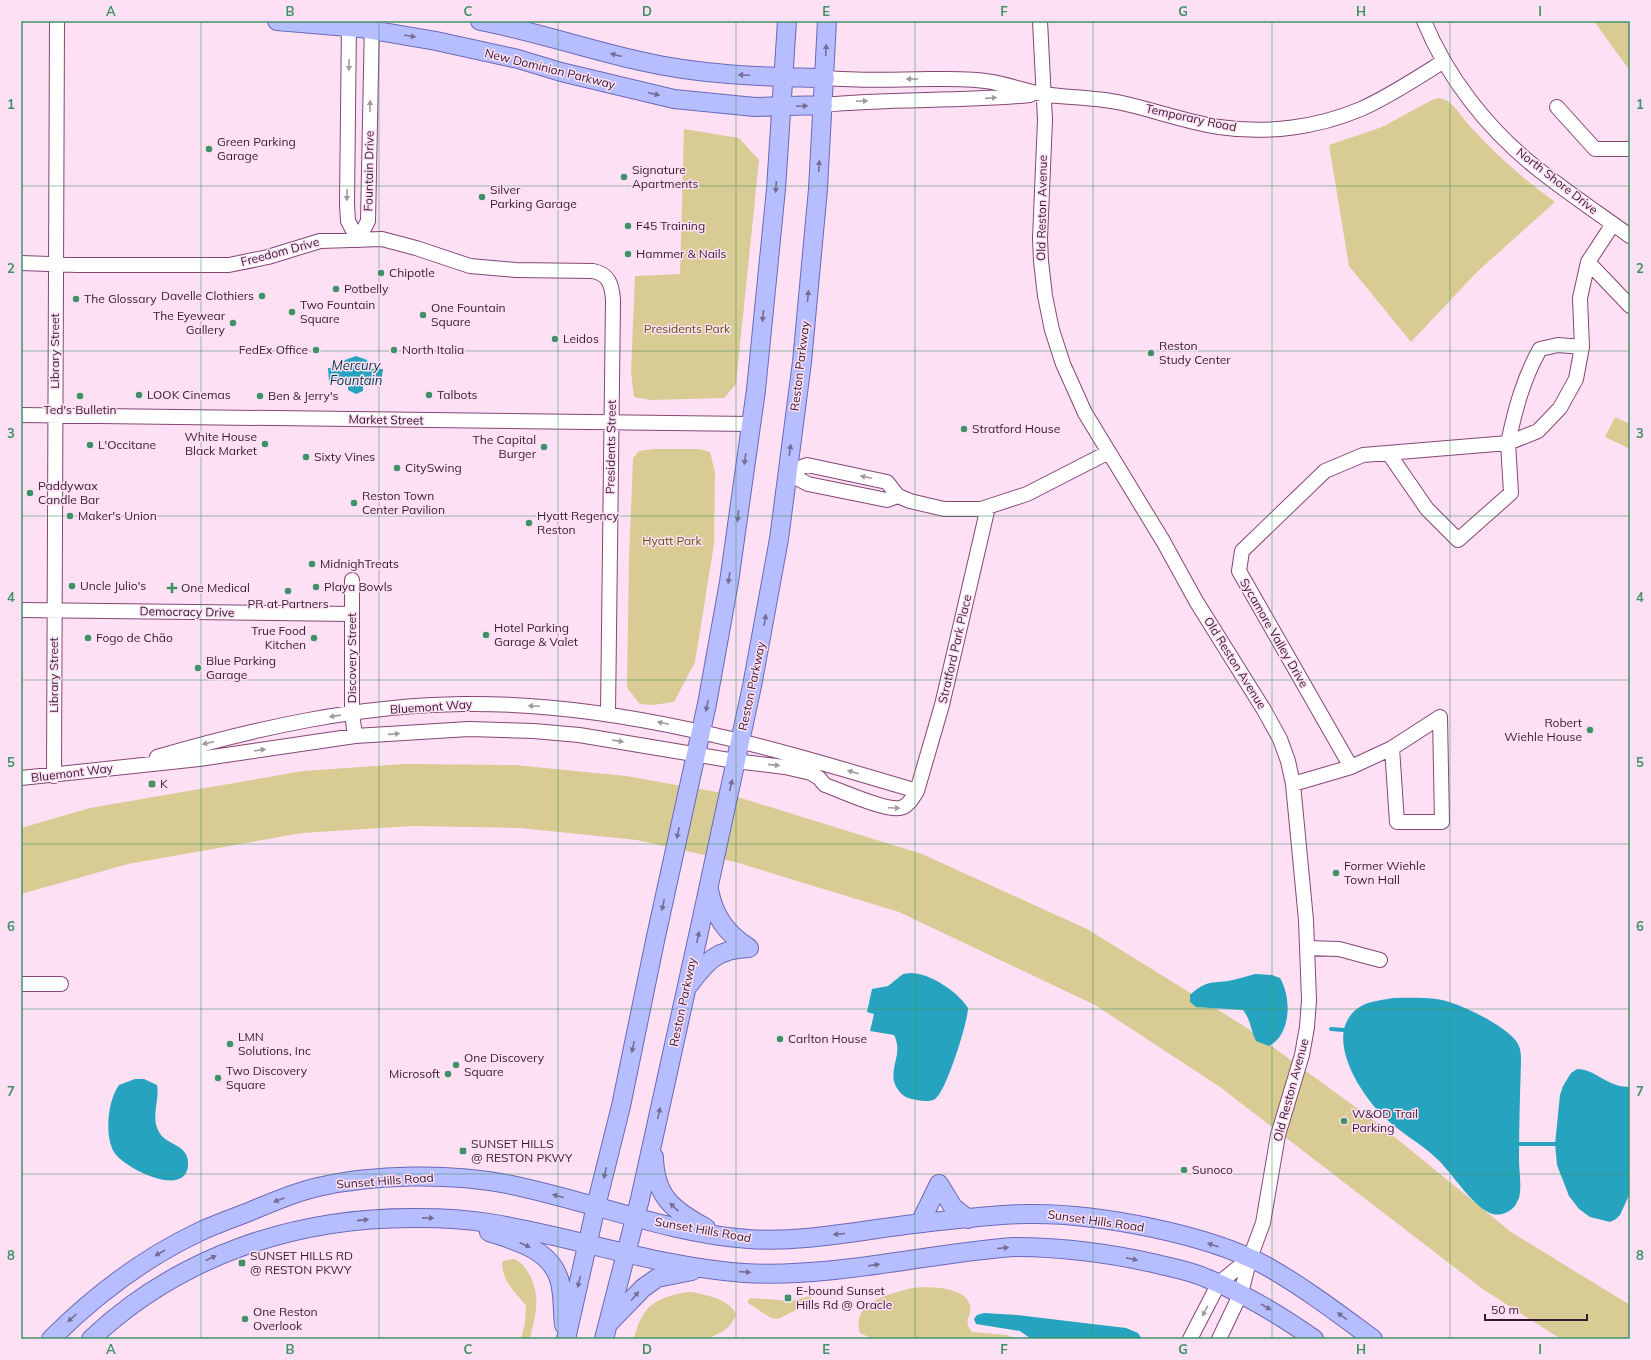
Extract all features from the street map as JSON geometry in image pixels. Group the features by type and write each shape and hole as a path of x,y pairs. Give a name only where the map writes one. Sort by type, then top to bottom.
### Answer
{"main road":[{"name":"New Dominion Parkway","path":"277,21 372,25 518,59 561,72 674,99 755,107 823,105"},
{"path":"480,21 508,26 640,61 699,72 783,78 824,78"},
{"path":"566,1339 596,1206 621,1106 671,866 701,732 729,582 751,424 776,189 787,21"},
{"name":"Reston Parkway","path":"606,1331 636,1217 735,761 741,741 779,539 802,362 818,189 827,21"},
{"path":"686,989 709,960 726,951 749,948 737,940 718,920 712,906 710,881"},
{"path":"654,1138 654,1166 660,1190 673,1207 719,1235"},
{"name":"Sunset Hills Road","path":"51,1339 94,1299 158,1254 200,1231 279,1199 316,1187 400,1178 467,1179 504,1184 596,1206 666,1225 719,1235 747,1238 783,1239 864,1232 920,1223 968,1218 1032,1214 1068,1215 1093,1219 1174,1234 1218,1246 1250,1258 1267,1266 1301,1288 1373,1339"},
{"path":"920,1223 938,1184 953,1207 968,1218"},
{"path":"449,1218 524,1244 546,1257 558,1275 566,1339"},
{"path":"91,1339 118,1316 162,1284 214,1257 242,1245 286,1233 348,1222 377,1219 449,1218 487,1222 706,1269 745,1273 807,1273 985,1249 1044,1247 1076,1249 1141,1260 1177,1269 1219,1283 1285,1319 1314,1339"},
{"path":"606,1331 643,1288 657,1278 669,1274 706,1269"}],"street":[{"name":"Library Street","path":"54,776 57,21"},
{"name":"Old Reston Avenue","path":"1040,21 1045,120 1040,238 1045,296 1052,330 1063,364 1085,413 1163,542 1196,601 1264,710 1280,739 1288,761 1293,784 1307,948 1309,1000 1302,1054 1281,1122 1263,1223 1250,1258 1241,1294 1219,1339"},
{"name":"North Shore Drive","path":"1424,21 1444,61 1481,113 1506,140 1534,166 1630,236"},
{"name":"Fountain Drive","path":"349,24 347,204 348,221 358,240"},
{"name":"Fountain Drive","path":"358,240 368,221 372,25"},
{"name":"Temporary Road","path":"824,78 846,80 951,79 982,81 1043,94 1083,97 1120,103 1218,126 1248,130 1276,130 1313,124 1360,109 1384,97 1444,61"},
{"name":"Temporary Road","path":"823,105 864,101 960,100 1043,94"},
{"path":"1557,107 1595,148 1630,149"},
{"name":"Sycamore Valley Drive","path":"1351,768 1239,571 1242,552 1325,471 1363,455 1508,443 1538,431 1560,408 1576,379 1582,347 1580,298 1588,262 1613,224"},
{"name":"Freedom Drive","path":"21,263 56,265 229,265 268,257 320,240 390,240 470,266 598,272 610,282 613,300"},
{"path":"1588,262 1630,306"},
{"name":"Presidents Street","path":"608,714 613,300"},
{"path":"1389,454 1427,509 1458,540 1511,493 1508,443 1515,410 1528,369 1540,349 1558,345 1582,347"},
{"name":"Market Street","path":"21,415 751,424"},
{"path":"787,473 808,484 887,500 898,496 910,501 944,509 981,509 1027,494 1109,452"},
{"name":"Stratford Park Place","path":"735,761 785,766 811,773 819,778 825,785 890,808 902,808 910,802 917,791 942,705 988,507"},
{"name":"Discovery Street","path":"352,580 352,713 355,736"},
{"name":"Democracy Drive","path":"21,610 352,614"},
{"name":"Bluemont Way","path":"124,767 198,745 320,718 420,706 464,704 549,707 608,714 637,718 741,741"},
{"path":"1293,784 1351,768 1392,748 1440,717 1442,822 1397,822 1392,748"},
{"name":"Bluemont Way","path":"21,778 54,776 199,759 355,736 469,729 579,734 735,761"},
{"path":"741,741 917,791"},
{"path":"1307,948 1339,949 1380,960"},
{"path":"21,984 61,984"},
{"path":"1190,1339 1219,1283 1250,1258"}],"green space":[{"path":"1594,21 1630,21 1630,71"},
{"path":"1438,98 1451,104 1488,145 1520,175 1555,202 1477,272 1411,342 1349,266 1329,145 1382,127"},
{"name":"Presidents Park","path":"684,129 739,138 759,160 736,384 724,398 650,400 634,397 631,372 635,276 680,274"},
{"path":"1615,417 1630,424 1630,449 1605,437"},
{"name":"Hyatt Park","path":"654,449 699,449 710,452 715,472 714,544 695,662 674,702 653,705 640,704 627,688 629,559 633,458 639,451"},
{"path":"404,764 515,765 626,776 728,794 922,854 1087,929 1244,1026 1380,1125 1511,1232 1630,1305 1630,1339 1561,1339 1484,1290 1220,1087 1095,1005 899,912 735,862 637,840 520,828 413,826 302,833 128,864 21,894 21,828 90,808 303,771"},
{"path":"514,1259 520,1262 526,1269 531,1278 536,1294 536,1308 530,1339 521,1339 525,1323 526,1306 510,1286 504,1275 502,1262"},
{"path":"927,1287 946,1289 962,1294 967,1299 970,1306 968,1325 972,1332 1007,1335 1017,1339 873,1339 860,1333 858,1322 866,1307 883,1297 912,1288"},
{"path":"692,1292 717,1298 733,1309 736,1314 729,1326 711,1337 634,1339 641,1318 649,1308 660,1300 673,1295"},
{"path":"810,1296 814,1301 778,1319 771,1318 748,1303 748,1300 751,1298 791,1301"}],"water":[{"name":"Mercury Fountain","path":"356,356 367,360 371,369 383,369 381,382 369,382 363,387 363,391 356,394 348,390 348,386 342,381 329,381 328,368 340,368 345,360"},
{"path":"910,973 926,976 942,984 957,995 968,1008 960,1041 945,1084 940,1094 931,1101 912,1099 901,1093 895,1084 893,1077 897,1050 897,1043 894,1035 870,1031 874,1014 867,1012 872,989 888,986 903,974"},
{"path":"1255,974 1272,975 1280,978 1284,986 1288,1005 1282,1034 1269,1046 1256,1041 1248,1018 1243,1010 1196,1007 1190,1002 1190,995 1201,986"},
{"path":"1393,998 1430,998 1461,1006 1495,1024 1513,1037 1518,1044 1521,1059 1519,1147 1520,1189 1519,1198 1515,1206 1507,1212 1496,1215 1483,1209 1475,1203 1435,1157 1383,1116 1364,1093 1355,1079 1348,1064 1344,1048 1343,1033 1348,1019 1358,1008 1366,1004"},
{"path":"1577,1069 1591,1072 1608,1082 1630,1087 1630,1193 1620,1215 1610,1222 1590,1217 1579,1209 1569,1196 1557,1165 1555,1144 1560,1095 1563,1086 1571,1073"},
{"path":"135,1079 144,1079 157,1085 158,1090 155,1119 158,1130 165,1139 183,1151 188,1161 186,1173 179,1179 168,1180 142,1173 120,1159 114,1152 111,1145 108,1127 112,1099 119,1085"},
{"path":"984,1313 1017,1315 1126,1328 1138,1333 1142,1339 1031,1339 1020,1331 976,1324 974,1319 977,1315"}],"waterway":[{"path":"1331,1029 1344,1030"},
{"path":"1519,1144 1555,1144"}],"place":[{"name":"Green Parking Garage","path":"209,149"},
{"name":"Signature Apartments","path":"624,177"},
{"name":"Silver Parking Garage","path":"482,197"},
{"name":"F45 Training","path":"628,226"},
{"name":"Hammer & Nails","path":"628,254"},
{"name":"Chipotle","path":"381,273"},
{"name":"Potbelly","path":"336,289"},
{"name":"Davelle Clothiers","path":"262,296"},
{"name":"The Glossary","path":"76,299"},
{"name":"Two Fountain Square","path":"292,312"},
{"name":"One Fountain Square","path":"423,315"},
{"name":"The Eyewear Gallery","path":"233,323"},
{"name":"Leidos","path":"555,339"},
{"name":"FedEx Office","path":"316,350"},
{"name":"North Italia","path":"394,350"},
{"name":"Reston Study Center","path":"1151,353"},
{"name":"LOOK Cinemas","path":"139,395"},
{"name":"Talbots","path":"429,395"},
{"name":"Ted's Bulletin","path":"80,396"},
{"name":"Ben & Jerry's","path":"260,396"},
{"name":"Stratford House","path":"964,429"},
{"name":"White House Black Market","path":"265,444"},
{"name":"L'Occitane","path":"90,445"},
{"name":"The Capital Burger","path":"544,447"},
{"name":"Sixty Vines","path":"306,457"},
{"name":"CitySwing","path":"397,468"},
{"name":"Paddywax Candle Bar","path":"30,493"},
{"name":"Reston Town Center Pavilion","path":"354,503"},
{"name":"Maker's Union","path":"70,516"},
{"name":"Hyatt Regency Reston","path":"529,523"},
{"name":"MidnighTreats","path":"312,564"},
{"name":"Uncle Julio's","path":"72,586"},
{"name":"Playa Bowls","path":"316,587"},
{"name":"One Medical","path":"172,588"},
{"name":"PR at Partners","path":"288,591"},
{"name":"Hotel Parking Garage & Valet","path":"486,635"},
{"name":"Fogo de Chão","path":"88,638"},
{"name":"True Food Kitchen","path":"314,638"},
{"name":"Blue Parking Garage","path":"198,668"},
{"name":"Robert Wiehle House","path":"1590,730"},
{"name":"K","path":"152,784"},
{"name":"Former Wiehle Town Hall","path":"1336,873"},
{"name":"Carlton House","path":"780,1039"},
{"name":"LMN Solutions, Inc","path":"230,1044"},
{"name":"One Discovery Square","path":"456,1065"},
{"name":"Microsoft","path":"448,1074"},
{"name":"Two Discovery Square","path":"218,1078"},
{"name":"W&OD Trail Parking","path":"1344,1121"},
{"name":"SUNSET HILLS @ RESTON PKWY","path":"463,1151"},
{"name":"Sunoco","path":"1184,1170"},
{"name":"SUNSET HILLS RD @ RESTON PKWY","path":"242,1263"},
{"name":"E-bound Sunset Hills Rd @ Oracle","path":"788,1298"},
{"name":"One Reston Overlook","path":"245,1319"}]}
